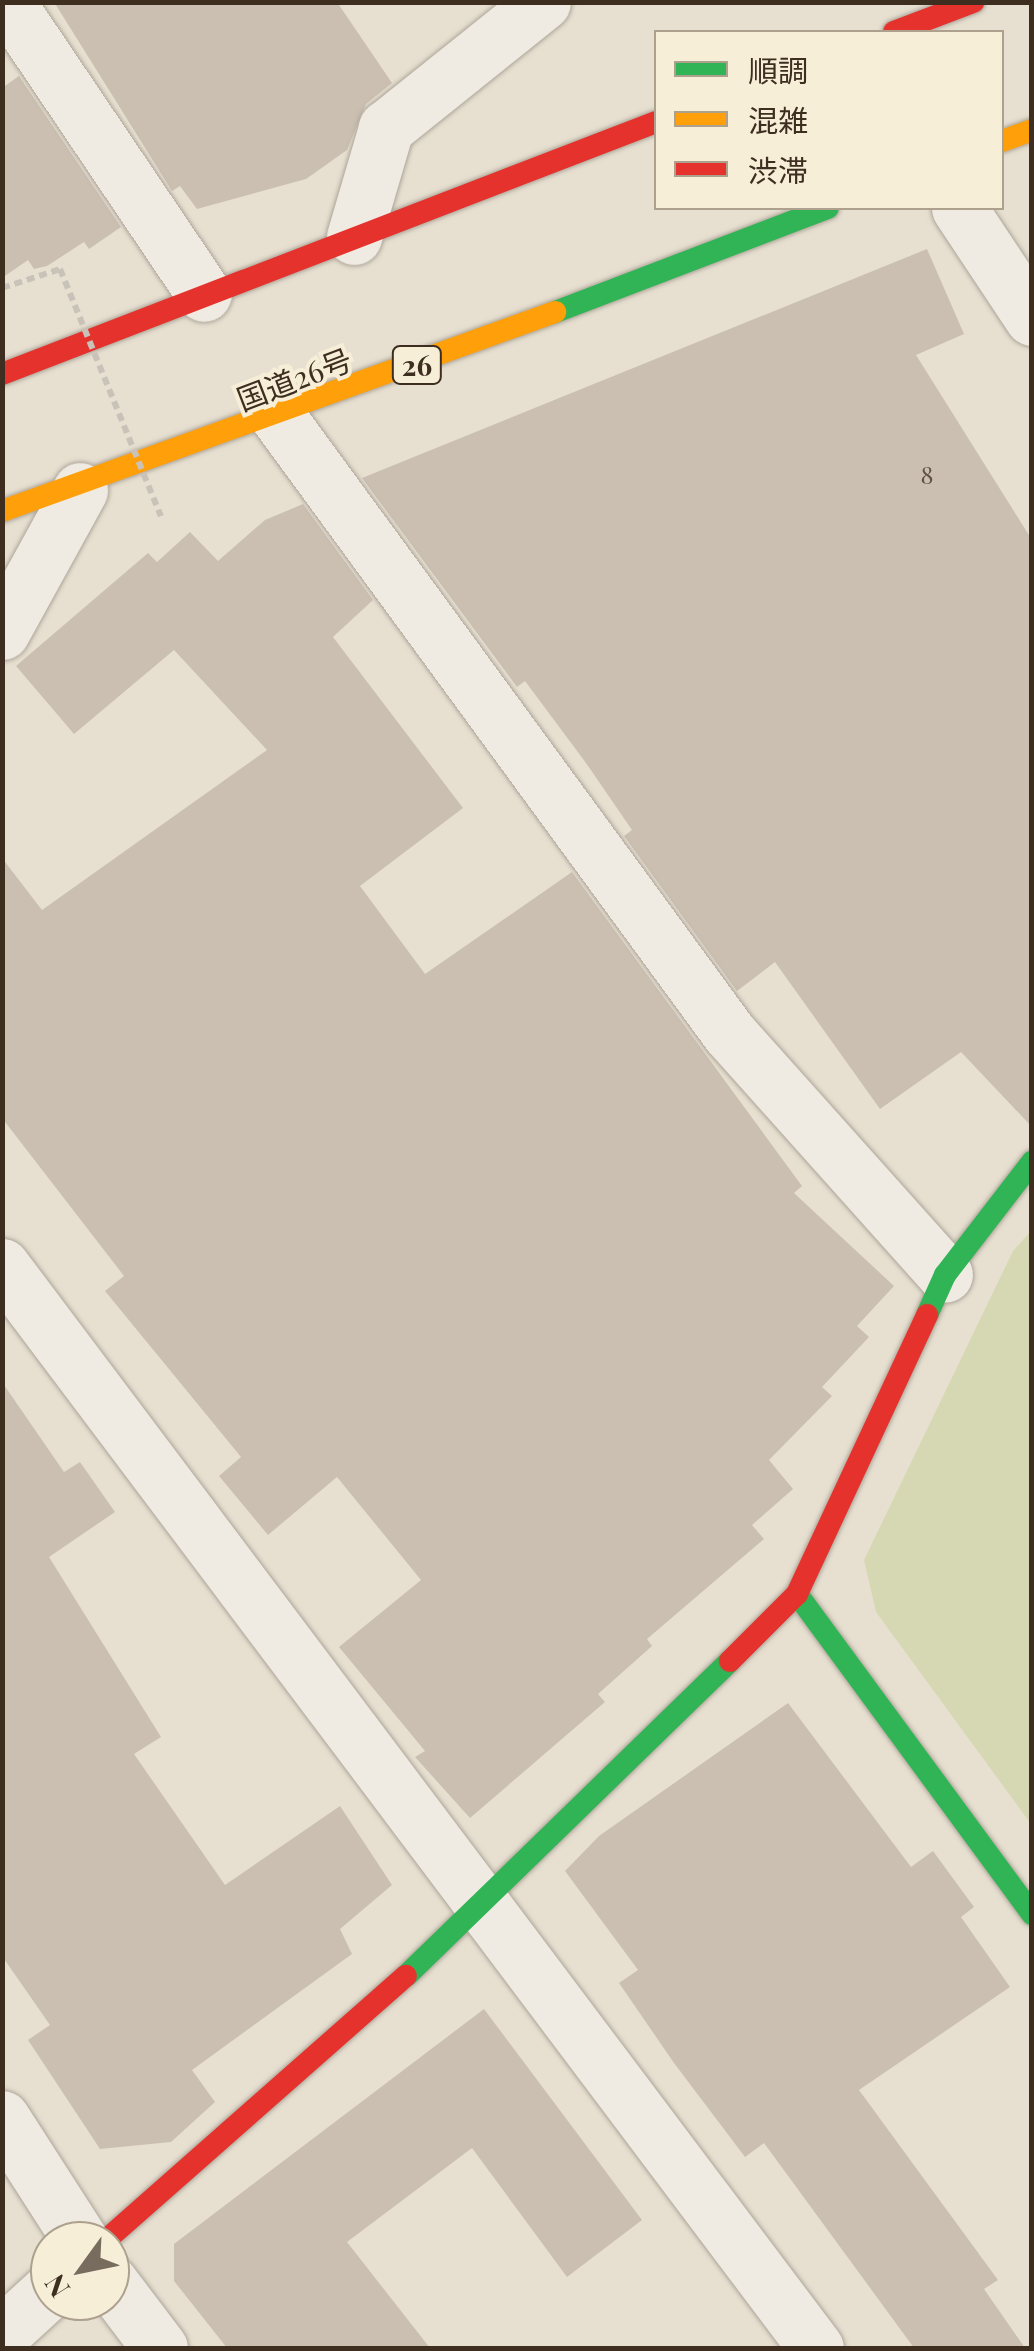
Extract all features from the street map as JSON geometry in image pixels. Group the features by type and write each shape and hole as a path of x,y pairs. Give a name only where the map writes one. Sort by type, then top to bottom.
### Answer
{"main road":[{"path":"899,30 973,2"},
{"path":"2,374 654,123"},
{"path":"1004,140 1032,130"},
{"name":"国道26号","path":"2,511 80,490 823,210"},
{"path":"128,2221 482,1909 797,1594 945,1276 1032,1162"},
{"path":"797,1594 1032,1914"}],"street":[{"path":"7,2 204,294"},
{"path":"354,237 386,128 542,2"},
{"path":"960,210 1032,318"},
{"path":"278,417 729,1032 945,1276"},
{"path":"2,632 80,490"},
{"path":"2,1266 816,2348"},
{"path":"2,2118 68,2221"},
{"path":"2,2334 30,2308"},
{"path":"130,2308 160,2348"}],"path":[{"path":"2,288 60,269 160,516"}],"green space":[{"path":"1031,1231 1031,1824 876,1612 864,1560 1013,1251"}],"building":[{"path":"54,2 337,2 392,83 366,104 347,150 306,179 197,209 180,186 172,191"},
{"path":"19,76 121,227 89,249 84,242 47,266 34,269 28,260 2,278 2,88"},
{"path":"927,249 964,334 916,355 1032,540 1032,1127 961,1052 880,1109 775,962 737,991 624,836 632,830 586,763 525,681 517,687 362,478"},
{"path":"303,504 373,600 333,637 463,808 360,886 425,974 572,872 802,1186 794,1193 894,1286 857,1326 869,1337 822,1387 832,1396 769,1460 793,1489 752,1525 764,1539 647,1639 652,1646 598,1694 605,1702 470,1818 415,1757 425,1751 339,1647 421,1580 337,1477 268,1535 219,1476 241,1457 105,1291 124,1276 2,1118 2,858 42,910 267,750 174,650 74,734 16,666 148,553 157,562 190,532 218,561 265,520"},
{"path":"2,1382 64,1472 80,1462 115,1512 49,1557 161,1737 134,1754 225,1885 340,1806 392,1885 340,1929 352,1954 192,2070 215,2102 171,2142 100,2149 28,2040 50,2025 2,1956"},
{"path":"788,1703 911,1867 933,1851 974,1907 961,1917 1010,1987 859,2090 998,2280 984,2289 1025,2348 914,2348 764,2143 745,2157 674,2063 619,1983 638,1970 565,1871 599,1836"},
{"path":"484,2009 642,2220 567,2277 472,2148 347,2242 430,2348 227,2348 174,2281 174,2244"}],"traffic: fast":[{"path":"555,312 823,210"},
{"path":"927,1315 945,1275 1032,1162"},
{"path":"797,1594 1032,1914"},
{"path":"406,1976 730,1661"}],"traffic: slow":[{"path":"1004,140 1032,130"},
{"path":"2,511 555,312"}],"traffic: jam":[{"path":"899,30 973,2"},
{"path":"2,374 654,123"},
{"path":"730,1661 797,1594 927,1315"},
{"path":"128,2221 406,1976"}]}
